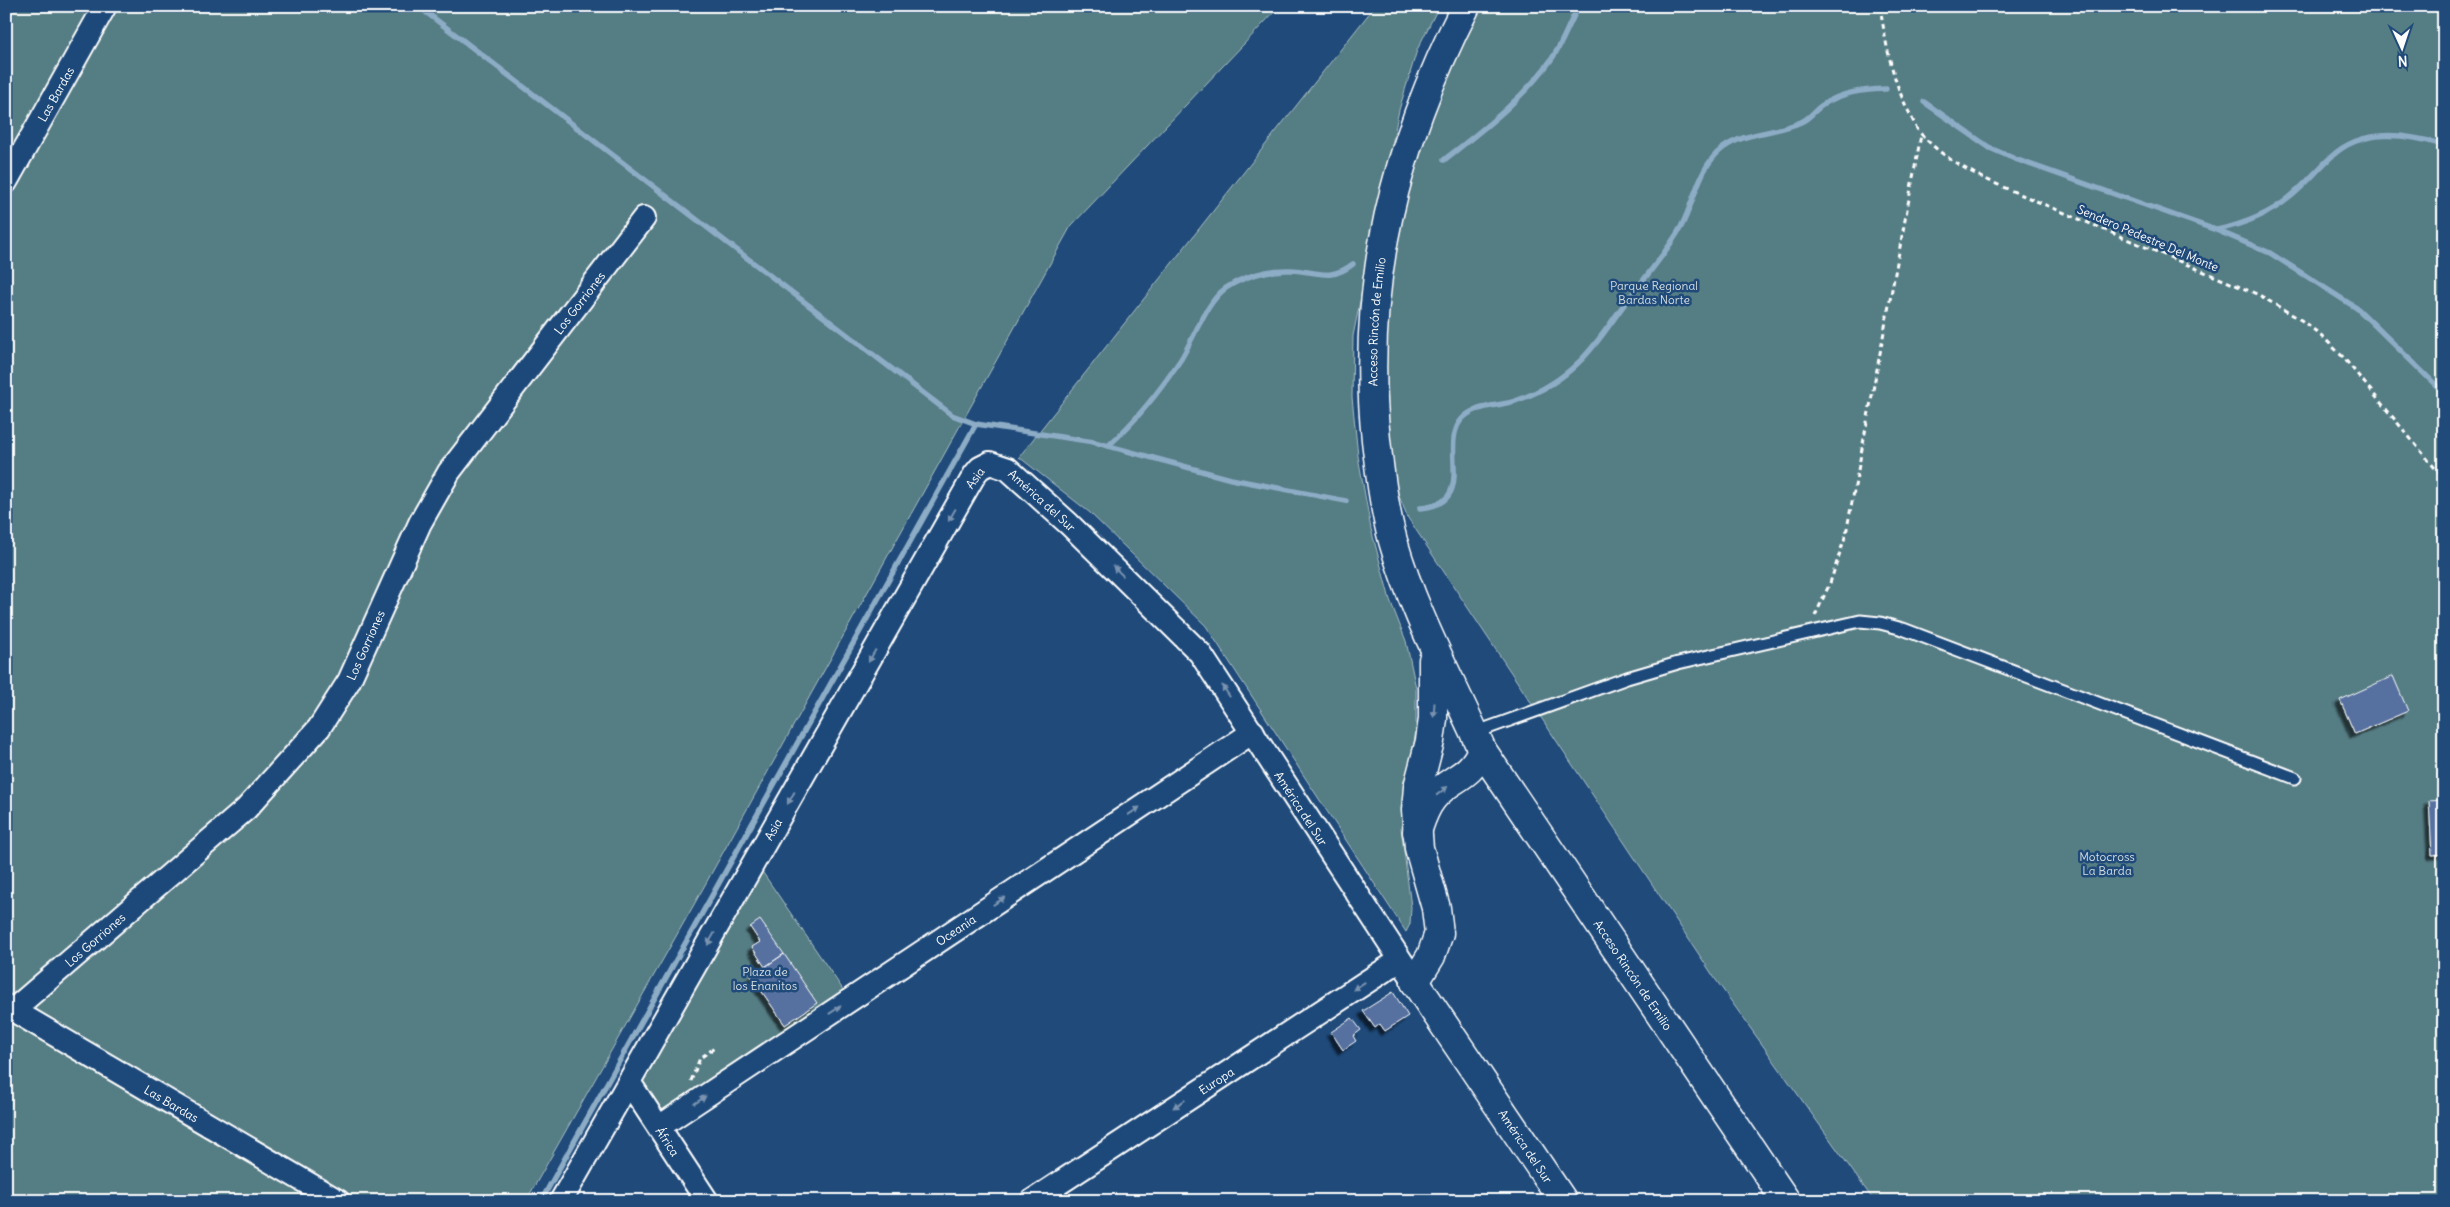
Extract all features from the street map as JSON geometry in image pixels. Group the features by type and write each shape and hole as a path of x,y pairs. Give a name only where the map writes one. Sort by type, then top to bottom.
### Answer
{"main road":[{"name":"Acceso Rincón de Emilio","path":"1466,6 1434,73 1405,148 1385,231 1374,310 1372,388 1385,502 1402,567 1431,644 1478,741 1786,1201"},
{"name":"Acceso Rincón de Emilio","path":"1415,982 1436,945 1439,927 1436,908 1422,864 1417,832 1416,798 1433,719 1435,675 1431,644"},
{"name":"Acceso Rincón de Emilio","path":"1417,832 1425,809 1432,799 1471,769 1478,741"},
{"name":"América del Sur","path":"1415,982 1562,1201"}],"street":[{"name":"Las Bardas","path":"8,175 106,6"},
{"name":"Los Gorriones","path":"10,1008 246,809 319,728 349,681 420,523 449,472 644,218"},
{"name":"América del Sur","path":"990,463 1008,469 1069,524 1187,638 1212,669 1415,982"},
{"name":"Asia","path":"562,1201 976,474 980,468 990,463"},
{"name":"Oceanía","path":"659,1127 1253,732"},
{"name":"Europa","path":"1032,1201 1400,960"},
{"name":"Las Bardas","path":"10,1008 338,1201"},
{"name":"África","path":"629,1082 708,1201"}],"lane":[{"path":"1478,741 1628,678 1678,663 1809,631 1860,621 1880,623 1903,629 2295,778"}],"path":[{"name":"Sendero Pedestre Del Monte","path":"1880,6 1890,66 1901,98 1921,135 1944,156 1972,173 2259,295 2301,320 2322,336 2343,357 2444,478"},
{"path":"1809,631 1830,583 1846,534 1921,135"},
{"path":"689,1086 700,1058 716,1047"}],"green space":[{"path":"6,6 1280,6 1071,226 696,901 526,1201 6,1201"},
{"path":"1375,6 1439,6 1417,50 1399,110 1353,336 1352,397 1358,456 1371,529 1390,600 1406,641 1416,688 1416,729 1401,828 1411,907 1410,924 1406,932 1206,626 1089,512 1019,457"},
{"path":"1477,6 2444,6 2444,1201 1874,1201 1716,980 1408,518 1394,484 1388,446 1382,329 1410,167"},
{"name":"Plaza de los Enanitos","path":"761,870 846,994 661,1115 641,1079"}],"building":[{"path":"2393,676 2408,711 2355,734 2340,700"},
{"path":"2444,799 2444,854 2432,855 2429,800"},
{"path":"760,920 784,954 765,967 752,947 760,942 750,927"},
{"path":"784,954 817,1003 785,1025 751,976"},
{"path":"1393,992 1408,1016 1385,1031 1380,1024 1375,1028 1363,1011"},
{"path":"1352,1018 1361,1030 1353,1036 1356,1041 1343,1050 1331,1032"}],"waterway":[{"path":"418,6 952,415 976,424 1094,442 1231,479 1346,501"},
{"path":"1444,160 1501,114 1540,75 1555,54 1579,6"},
{"path":"1420,508 1438,504 1448,496 1453,485 1456,430 1462,419 1481,408 1518,400 1543,389 1566,374 1591,349 1675,237 1686,217 1702,174 1723,148 1742,138 1781,129 1801,122 1828,101 1844,95 1860,91 1886,89"},
{"path":"1924,102 1990,148 2015,159 2216,230 2270,253 2358,309 2444,393"},
{"path":"2217,230 2246,222 2274,209 2343,147 2356,141 2370,137 2400,136 2444,145"},
{"path":"1108,446 1148,405 1181,359 1206,311 1226,288 1241,280 1266,272 1291,270 1330,274 1337,273 1353,264"},
{"path":"541,1201 976,424"}],"park label":[{"name":"Parque Regional Bardas Norte","path":"1654,292"},
{"name":"Motocross La Barda","path":"2107,863"}]}
